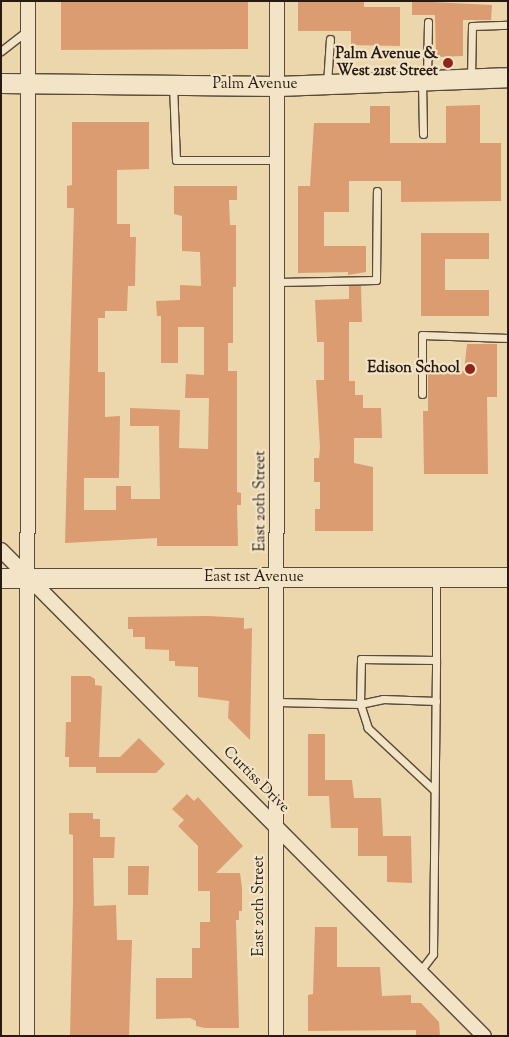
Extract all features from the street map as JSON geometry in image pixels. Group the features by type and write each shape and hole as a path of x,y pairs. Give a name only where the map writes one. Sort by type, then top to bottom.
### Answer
{"main road":[{"name":"Palm Avenue","path":"1,83 278,86 508,77"},
{"name":"East 1st Avenue","path":"1,578 508,577"}],"street":[{"path":"27,1036 29,577 28,1"},
{"name":"East 20th Street","path":"276,1036 278,702 277,1"},
{"name":"Curtiss Drive","path":"1,550 461,1010 484,1036"}],"lane":[{"path":"422,134 428,22"},
{"path":"471,79 472,26 508,25"},
{"path":"1,51 28,30"},
{"path":"327,84 330,39"},
{"path":"173,85 176,160 278,160"},
{"path":"278,282 376,280 377,191"},
{"path":"422,394 422,336 508,338"},
{"path":"421,970 433,954 436,577"},
{"path":"434,790 368,728 360,704 361,659 436,660"},
{"path":"278,702 360,704 383,699 436,701"}],"building":[{"path":"61,1 248,1 248,49 61,50"},
{"path":"298,1 364,1 364,7 400,7 400,46 351,45 351,31 298,31"},
{"path":"412,1 492,5 491,20 463,20 463,56 436,57 435,15 412,15"},
{"path":"480,105 480,143 501,143 501,201 401,202 401,181 349,181 349,212 324,212 324,246 366,246 366,272 348,275 348,272 298,273 298,186 310,186 314,123 370,123 370,106 390,106 390,143 446,143 446,106"},
{"path":"72,122 149,122 149,169 117,170 117,224 130,224 130,237 136,237 135,286 128,286 127,311 105,311 105,318 98,318 98,372 105,372 105,417 120,416 119,478 84,478 84,510 116,510 116,486 131,486 131,499 160,499 159,426 130,426 130,408 180,410 179,448 208,449 209,398 185,398 186,374 204,375 204,327 178,327 178,363 161,363 161,316 157,316 156,301 180,300 180,285 201,286 200,252 182,251 182,216 174,214 174,186 237,186 237,200 229,200 230,225 236,225 236,287 233,287 233,343 228,343 228,371 237,371 237,492 241,493 241,505 237,505 238,546 157,546 157,538 65,543 74,208 67,208 67,186 72,185"},
{"path":"421,233 489,233 489,259 445,259 445,290 489,290 489,316 421,316"},
{"path":"349,286 361,286 362,322 349,322 349,381 355,381 355,395 363,395 363,408 381,408 382,438 354,438 354,463 373,467 373,531 315,531 315,509 320,509 320,482 314,482 314,458 319,458 320,448 316,380 324,380 324,342 317,342 315,300 349,299"},
{"path":"467,344 497,344 497,397 487,397 488,474 424,474 423,411 428,411 428,371 464,371"},
{"path":"208,616 244,618 244,629 252,628 250,740 228,718 229,701 198,697 198,667 175,666 175,661 169,661 169,650 145,649 145,637 133,637 133,629 128,629 128,617"},
{"path":"71,676 90,676 95,679 95,685 102,686 99,757 120,757 139,738 165,764 156,773 96,773 96,767 69,767 69,757 65,757 66,722 71,722"},
{"path":"308,734 325,734 325,780 352,780 354,798 381,798 383,836 411,836 412,883 387,882 387,856 358,856 358,828 331,828 329,796 308,796"},
{"path":"187,794 194,801 198,797 243,846 216,873 240,873 242,911 239,911 239,920 236,920 239,1028 205,1028 196,1026 196,1021 190,1018 156,1019 156,978 192,978 192,948 200,948 200,922 210,922 210,891 198,891 198,846 178,826 184,820 172,809"},
{"path":"69,813 93,813 93,819 100,819 100,837 115,837 114,858 93,858 94,906 116,905 117,940 132,940 129,1036 70,1036 73,835 69,834"},
{"path":"128,866 149,866 148,895 128,895"},
{"path":"315,927 337,927 337,967 380,967 382,996 411,995 411,1003 421,1003 439,1022 440,1036 416,1036 416,1030 308,1031 308,995 313,994"}],"place":[{"name":"Palm Avenue & West 21st Street","path":"448,63"},
{"name":"Edison School","path":"470,369"}]}
